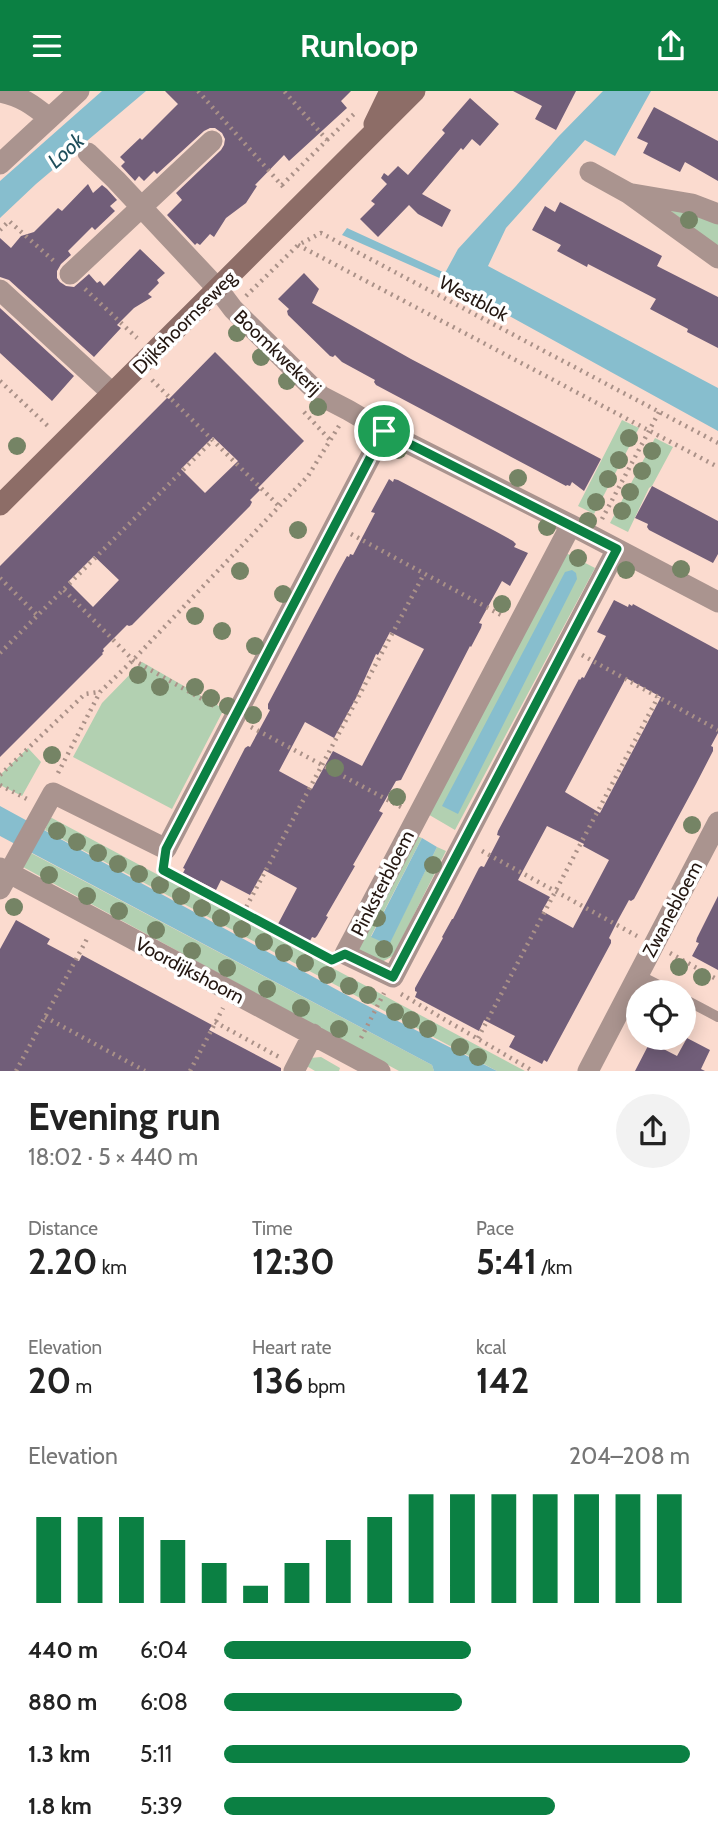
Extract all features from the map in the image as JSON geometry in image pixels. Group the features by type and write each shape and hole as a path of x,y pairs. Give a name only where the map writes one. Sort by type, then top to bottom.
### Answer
{"street":[{"path":"0,164 79,91"},
{"name":"Dijkshoornseweg","path":"0,505 367,137 389,96 415,91"},
{"path":"0,92 28,101 49,118"},
{"path":"70,274 212,141"},
{"name":"Boomkwekerij","path":"88,153 218,289 233,309 321,396 384,431 718,601"},
{"path":"590,172 628,193 718,258"},
{"path":"628,193 692,204 718,214"},
{"path":"0,289 113,393"},
{"path":"6,873 47,804 166,849 384,431"},
{"name":"Pinksterbloem","path":"571,525 345,954 393,977 617,549"},
{"name":"Zwanebloem","path":"587,1071 718,822"},
{"name":"Voordijkshoorn","path":"6,873 380,1071"},
{"path":"295,1069 313,1034"}],"lane":[{"path":"637,974 649,980"},
{"path":"696,1005 718,1017"}],"path":[{"path":"198,91 300,205"},
{"path":"282,185 327,140 284,91"},
{"name":"Westblok","path":"298,245 321,233 718,443"},
{"path":"233,309 298,245 718,467"},
{"path":"139,367 279,506"},
{"path":"0,381 64,442"},
{"path":"592,536 659,412"},
{"path":"0,653 213,440"},
{"path":"0,785 47,804 52,784 100,692 308,476 330,440"},
{"path":"335,525 518,624"},
{"path":"243,913 424,574"},
{"path":"0,578 38,616"},
{"path":"64,590 133,660"},
{"path":"566,646 718,730"},
{"path":"0,775 85,694 100,692"},
{"path":"478,1038 658,697"},
{"path":"166,849 163,870 332,960 345,954"},
{"path":"16,1071 97,920"},
{"path":"190,1071 232,992"},
{"path":"359,1042 385,993"},
{"path":"400,993 533,1071"},
{"path":"45,1017 145,1071"},
{"path":"215,1022 295,1069"}],"green space":[{"path":"662,204 718,224 718,250"},
{"path":"622,420 639,428 594,514 578,506"},
{"path":"655,438 673,447 628,532 610,523"},
{"path":"564,552 595,568 455,830 426,813"},
{"path":"142,662 224,709 172,809 73,757 102,703"},
{"path":"28,748 41,762 22,796 0,785 0,775"},
{"path":"50,817 525,1071 497,1071 45,830"},
{"path":"414,835 422,838 371,936 388,945 437,847 446,851 393,956 380,963 360,952 358,944"},
{"path":"31,853 432,1065 434,1071 399,1071 23,867"},
{"path":"321,1057 340,1068 339,1071 315,1071 305,1065 310,1058"}],"water":[{"name":"Look","path":"102,91 146,91 0,218 0,181"},
{"path":"603,91 651,91 615,156 585,140 506,228 488,266 718,388 718,431 444,280 342,235 347,228 445,273 458,249"},
{"path":"572,570 577,579 458,814 442,806 565,572"},
{"path":"0,806 352,998 497,1071 434,1071 432,1065 0,836"},
{"path":"422,838 437,847 389,945 371,937"}],"building":[{"path":"165,91 351,91 341,101 347,108 289,161 284,155 255,185 257,186 246,203 226,218 214,237 210,234 200,245 195,245 167,215 182,200 176,193 221,150 225,139 222,133 215,128 204,131 157,174 154,171 144,181 139,176 135,181 121,166 125,162 120,157 140,138 142,140 178,104"},
{"path":"513,91 576,91 556,130 535,119 542,106"},
{"path":"470,98 499,124 480,146 472,139 463,150 461,148 422,194 451,210 442,227 418,214 409,205 378,237 360,219 375,204 371,201 387,184 381,178 384,173 388,176 398,166 408,175 445,133 442,130"},
{"path":"654,107 718,141 718,181 685,162 680,172 643,153 648,143 637,138"},
{"path":"88,184 93,193 102,185 107,189 117,200 110,206 115,211 95,230 92,227 68,251 71,255 57,271 60,282 74,287 89,274 104,286 140,249 165,273 148,294 152,297 134,308 117,325 121,328 94,357 9,280 0,277 0,238 11,248 21,236 34,232 58,208 62,211"},
{"path":"560,202 662,256 657,266 718,297 718,348 650,309 656,299 557,251 561,245 532,230 545,206 555,212"},
{"path":"304,273 319,289 312,303 411,359 601,459 584,491 572,482 570,486 566,486 376,385 375,380 342,362 335,355 330,356 288,315 289,309 278,299"},
{"path":"0,308 74,376 52,401 0,353"},
{"path":"215,352 304,441 258,488 260,490 250,500 250,506 132,625 127,625 103,649 103,654 0,757 0,566 167,398 169,399","holes":["213,437 238,461 205,493 181,469","94,556 119,580 93,607 68,582"]},
{"path":"389,479 393,482 394,479 398,480 513,541 516,544 514,547 528,553 510,586 502,581 479,623 482,624 481,628 401,780 396,781 379,811 383,813 326,916 328,917 317,936 310,941 278,924 297,888 264,870 250,895 221,880 216,890 183,873 183,868 245,748 250,747 270,710 268,704 337,574 347,556 353,555 375,513 371,512","holes":["390,632 424,649 362,766 333,751 312,789 279,771 305,722 334,738 376,654 378,655"]},
{"path":"652,486 718,521 718,554 713,563 649,530 648,524 635,518"},
{"path":"614,600 628,607 633,604 718,650 718,733 711,746 713,751 696,784 634,899 629,900 618,920 609,938 611,943 547,1062 544,1060 542,1064 509,1047 515,1036 484,1020 479,1031 415,997 415,988 479,868 484,867 500,836 497,835 498,831 579,679 584,678 606,636 597,632","holes":["626,678 661,697 600,813 565,792","547,826 609,860 573,928 542,911 550,897 518,880"]},
{"path":"718,896 718,970 692,956 699,943 696,942 697,938"},
{"path":"16,920 50,939 47,944 79,961 82,955 212,1025 209,1030 281,1068 281,1071 0,1071 0,949"},
{"path":"696,1043 710,1050 701,1069 705,1071 635,1071 646,1050 665,1050 677,1056 680,1050 696,1050"}],"route":[{"path":"384,431 617,549 393,977 345,954 332,960 163,870 166,849 384,431"}]}
